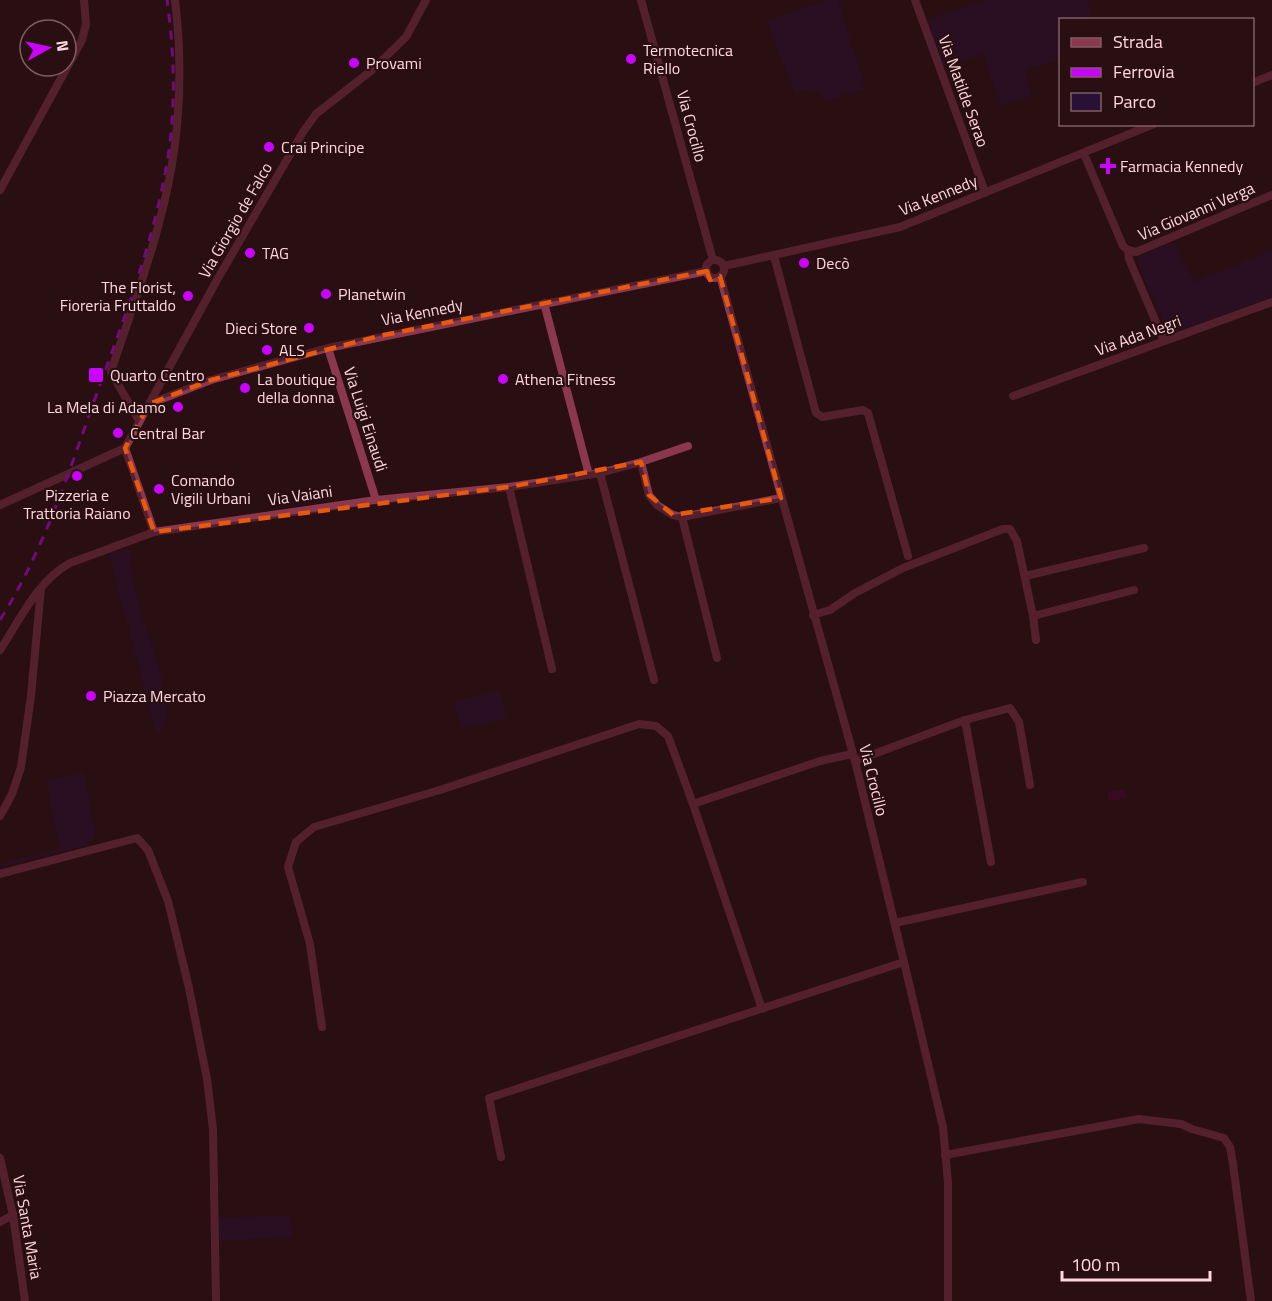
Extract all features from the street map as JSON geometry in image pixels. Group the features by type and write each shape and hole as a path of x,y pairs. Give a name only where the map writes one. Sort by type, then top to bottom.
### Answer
{"street":[{"path":"0,189 82,40 86,24 84,0"},
{"path":"139,421 111,372 159,225 170,173 179,97 180,54 175,0"},
{"name":"Via Giorgio de Falco","path":"125,448 217,280 303,132 316,114 372,70 406,38 426,0"},
{"name":"Via Crocillo","path":"641,0 713,260"},
{"name":"Via Matilde Serao","path":"915,0 986,192"},
{"path":"1254,82 1272,75"},
{"name":"Via Kennedy","path":"724,266 900,227 1149,126"},
{"path":"1084,154 1124,246 1130,250 1129,259 1164,341"},
{"name":"Via Giovanni Verga","path":"1130,250 1136,252 1272,195"},
{"path":"774,256 816,413 822,417 863,410 868,413 908,556"},
{"path":"713,260 718,260 724,266 720,276 712,276 707,271 708,264 713,260"},
{"name":"Via Kennedy","path":"149,404 211,380 328,348 707,271"},
{"name":"Via Crocillo","path":"720,276 854,757 943,1127 948,1183 948,1301"},
{"name":"Via Ada Negri","path":"1013,396 1272,302"},
{"path":"544,303 589,475"},
{"name":"Via Luigi Einaudi","path":"328,348 376,500"},
{"name":"Via Vaiani","path":"0,650 41,587 54,573 70,563 154,532 376,500 508,487 589,475 641,462 688,446"},
{"path":"0,505 125,448 154,532"},
{"path":"641,462 651,499 666,512 682,517 781,498"},
{"path":"600,473 654,680"},
{"path":"508,487 552,669"},
{"path":"682,517 717,657"},
{"path":"813,615 830,610 855,593 903,568 1003,529 1010,529 1017,541 1036,640"},
{"path":"1025,576 1144,548"},
{"path":"0,816 12,794 21,767 33,676 41,587"},
{"path":"1033,616 1134,590"},
{"path":"693,804 820,761 854,757 1006,708 1013,710 1018,722 1030,785"},
{"path":"965,720 991,862"},
{"path":"322,1027 310,944 288,867 296,842 314,827 440,790 639,724 656,726 668,736 762,1009"},
{"path":"0,874 137,838 148,850 168,901 189,988 207,1079 213,1129 216,1301"},
{"path":"894,923 1083,882"},
{"path":"501,1157 489,1098 904,962"},
{"path":"945,1155 1139,1119 1181,1124 1224,1138 1230,1147 1233,1164 1251,1301"},
{"name":"Via Santa Maria","path":"0,1158 13,1215 26,1301"},
{"path":"0,1222 13,1215"}],"highlighted area":[{"path":"707,271 710,280 720,276 781,498 673,515 649,495 641,462 509,487 154,532 125,448 149,404 211,380 379,336"}],"green space":[{"path":"829,0 838,0 865,89 829,100 809,89 795,93 766,21"},
{"path":"987,0 1088,0 1092,18 1059,18 1059,61 1025,69 1031,96 1001,105 983,54 944,67 926,20"},
{"path":"1175,242 1194,282 1272,250 1272,297 1172,334 1169,333 1137,258"},
{"path":"130,549 137,598 166,696 166,719 157,735 109,554"},
{"path":"500,691 506,718 461,729 455,701"},
{"path":"84,773 95,833 91,841 83,846 0,867 0,864 60,849 46,780"},
{"path":"291,1215 292,1236 216,1242 217,1218"}],"shaded area":[{"path":"1125,789 1126,798 1109,801 1108,792"}],"railway":[{"path":"0,620 41,543 63,489 126,312 156,216 169,150 173,112 173,56 167,0"}],"place":[{"name":"Termotecnica Riello","path":"631,59"},
{"name":"Provami","path":"354,63"},
{"name":"Crai Principe","path":"269,147"},
{"name":"Farmacia Kennedy","path":"1108,166"},
{"name":"TAG","path":"250,253"},
{"name":"Decò","path":"804,263"},
{"name":"Planetwin","path":"326,294"},
{"name":"The Florist, Fioreria Fruttaldo","path":"188,296"},
{"name":"Dieci Store","path":"309,328"},
{"name":"ALS","path":"267,350"},
{"name":"Quarto Centro","path":"96,375"},
{"name":"Athena Fitness","path":"503,379"},
{"name":"La boutique della donna","path":"245,388"},
{"name":"La Mela di Adamo","path":"178,407"},
{"name":"Central Bar","path":"118,433"},
{"name":"Pizzeria e Trattoria Raiano","path":"77,476"},
{"name":"Comando Vigili Urbani","path":"159,489"},
{"name":"Piazza Mercato","path":"91,696"}]}
